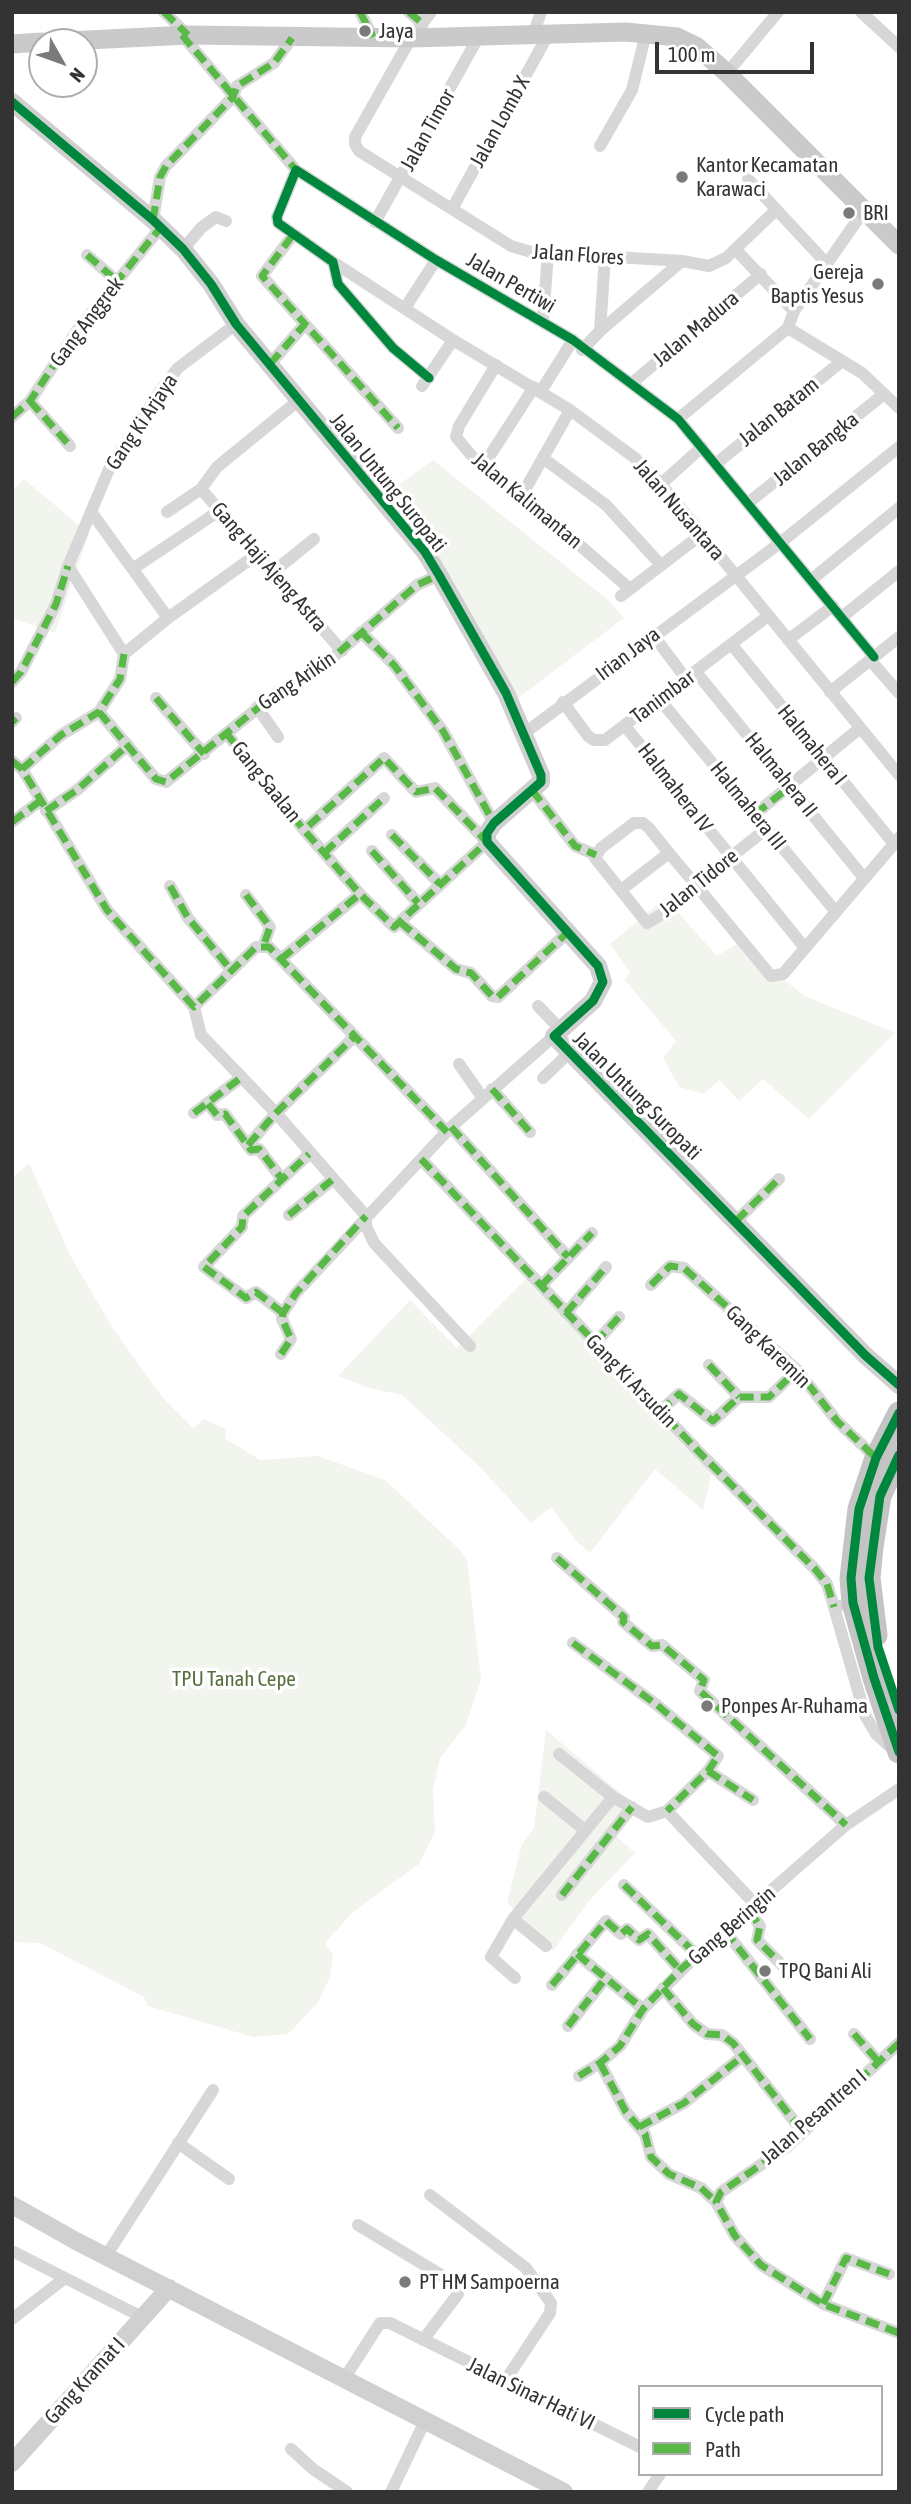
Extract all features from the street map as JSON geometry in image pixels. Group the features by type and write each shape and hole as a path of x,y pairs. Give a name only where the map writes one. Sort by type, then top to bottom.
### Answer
{"highway":[{"path":"899,1413 880,1496 869,1578 878,1647 899,1710"},
{"path":"888,1456 859,1509 844,1605 899,1753"}],"main road":[{"path":"98,39 185,35 373,37 417,31 479,36 646,33 687,41 727,73 899,245"}],"street":[{"name":"Jalan Pertiwi","path":"164,12 296,170 436,260 543,321 632,383 678,419 842,617 899,694"},
{"path":"360,12 373,37"},
{"path":"409,12 417,31"},
{"path":"417,31 431,12"},
{"name":"Jalan Lomb X","path":"452,209 540,35 541,12"},
{"path":"727,73 778,12"},
{"path":"861,12 896,38"},
{"name":"Jalan Flores","path":"417,31 355,137 355,144 359,151 521,251 715,265 776,210"},
{"path":"600,146 632,90 646,33"},
{"name":"Jalan Timor","path":"375,222 479,36"},
{"path":"157,223 160,177 166,166 233,97 237,86 274,63 292,38"},
{"name":"Jalan Untung Suropati","path":"12,102 157,223 183,250 211,284 236,324 425,552 506,693 541,775 541,782 533,790"},
{"path":"296,170 277,217 278,223 292,236 333,262 338,284 426,382 453,340"},
{"path":"748,180 828,265"},
{"path":"678,419 788,328 794,311 865,209"},
{"path":"183,250 202,227 216,217 226,220"},
{"name":"Gang Anggrek","path":"12,417 30,401 76,332 117,281 157,223"},
{"path":"292,236 262,276 398,428"},
{"path":"734,249 794,311"},
{"path":"543,321 548,253"},
{"path":"87,255 117,281"},
{"path":"600,331 605,257"},
{"path":"405,308 436,260"},
{"path":"482,468 538,389 577,345 600,331 682,261"},
{"name":"Jalan Nusantara","path":"333,262 453,340 538,389 618,444 661,484 899,775"},
{"name":"Jalan Madura","path":"632,383 761,274"},
{"name":"Gang Ki Arjaya","path":"12,682 21,672 57,604 68,566 110,467 178,368 236,324"},
{"path":"270,364 305,324"},
{"path":"788,328 862,373 899,408"},
{"name":"Jalan Batam","path":"717,463 842,361"},
{"name":"Jalan Kalimantan","path":"496,365 459,426 456,437 482,468 522,495 626,592 661,565"},
{"name":"Jalan Bangka","path":"748,503 884,394"},
{"path":"30,401 70,446"},
{"name":"Gang Haji Ajeng Astra","path":"299,401 211,472 201,489 342,651"},
{"path":"522,495 570,410"},
{"path":"661,484 702,447"},
{"name":"Irian Jaya","path":"522,735 780,543 899,447"},
{"path":"543,458 606,505 661,565 702,534"},
{"path":"167,512 201,489"},
{"path":"811,580 899,508"},
{"path":"134,568 219,511"},
{"path":"92,513 169,618"},
{"path":"272,573 314,539"},
{"path":"124,654 256,555"},
{"path":"68,566 124,654 120,679 99,712 17,765 107,910 194,1007 201,1035 276,1113 309,1154 366,1216 366,1226 374,1243 470,1346"},
{"path":"842,617 899,571"},
{"name":"Gang Arikin","path":"99,712 156,779 166,782 204,754 257,707 279,691 317,671 417,585 439,575"},
{"path":"788,640 833,606"},
{"name":"Tanimbar","path":"563,702 594,740 605,740 768,616"},
{"path":"361,632 394,665 443,731 494,823"},
{"name":"Halmahera II","path":"653,635 791,786 864,878"},
{"path":"830,692 899,637"},
{"name":"Halmahera I","path":"732,645 824,760 896,841"},
{"path":"156,698 204,754"},
{"name":"Halmahera III","path":"660,700 835,912"},
{"path":"257,707 278,737"},
{"name":"Halmahera IV","path":"625,726 805,948"},
{"path":"755,814 860,728"},
{"name":"Gang Saalan","path":"228,734 304,830 360,894 391,926 400,922"},
{"path":"12,822 77,790 128,745"},
{"path":"304,830 384,758 416,792 435,788 487,842"},
{"path":"569,931 498,997 492,996 471,973 456,969 400,922 487,842 488,833 494,823 533,790 575,846 596,855 634,823 643,822 771,976 783,974 896,841"},
{"path":"324,853 384,798"},
{"name":"Jalan Tidore","path":"596,855 601,868 647,923 766,829"},
{"path":"392,835 440,884"},
{"name":"Jalan Untung Suropati","path":"487,842 598,966 603,982 593,1001 558,1033 569,1053 866,1356 899,1385"},
{"path":"372,851 418,903"},
{"path":"621,890 669,853"},
{"path":"170,887 188,918 232,971"},
{"path":"281,959 360,894"},
{"path":"246,895 270,927 263,947"},
{"path":"194,1007 256,947 269,947 449,1130 568,1257"},
{"path":"281,1354 291,1339 282,1319 283,1313 296,1293 449,1130 487,1093 558,1033 538,1006"},
{"path":"248,1145 276,1113 355,1036"},
{"path":"543,1078 569,1053"},
{"path":"459,1064 530,1132"},
{"path":"194,1114 242,1077"},
{"path":"208,1104 217,1115 225,1114 252,1150 259,1149 282,1179"},
{"path":"283,1313 256,1292 246,1298 204,1267 242,1227 243,1216 309,1154"},
{"name":"Gang Ki Arsudin","path":"421,1159 660,1411 815,1569 844,1605"},
{"path":"736,1221 779,1179"},
{"path":"289,1215 332,1180"},
{"path":"541,1286 592,1233"},
{"name":"Gang Karemin","path":"651,1285 670,1266 684,1268 797,1370 837,1421 888,1456"},
{"path":"566,1313 606,1267"},
{"path":"595,1343 619,1317"},
{"path":"709,1365 739,1397"},
{"path":"660,1411 679,1394 713,1422 739,1397 769,1397 797,1370"},
{"path":"556,1558 624,1617 622,1622 652,1646 662,1645 704,1680 700,1692 846,1825"},
{"path":"559,1754 613,1797 648,1816 667,1811 708,1771 718,1756 657,1704 573,1643"},
{"path":"708,1771 753,1800"},
{"name":"Gang Beringin","path":"579,2076 620,2046 643,2009 680,1970 846,1825 899,1789"},
{"path":"544,1797 585,1830"},
{"path":"516,1978 491,1957 513,1919 613,1797"},
{"path":"562,1895 632,1807"},
{"path":"667,1811 753,1908 760,1926 757,1940 783,1966"},
{"path":"624,1885 697,1955"},
{"path":"513,1919 546,1946"},
{"path":"552,1985 606,1921 621,1934 627,1929 639,1940 648,1934 680,1970"},
{"path":"725,1931 810,2039"},
{"path":"578,1954 643,2009"},
{"path":"568,2026 605,1979"},
{"path":"663,1988 693,2024 707,2034 722,2035 743,2056 802,2132"},
{"path":"855,2034 877,2060"},
{"name":"Jalan Pesantren I","path":"716,2202 721,2192 786,2147 877,2060 899,2043"},
{"path":"639,2127 684,2103 743,2056"},
{"path":"600,2063 626,2112 645,2134 651,2157 669,2174 701,2188 716,2202 735,2236 761,2265 823,2304 899,2333"},
{"path":"106,2256 213,2090"},
{"path":"178,2143 229,2179"},
{"path":"430,2195 526,2268 551,2304 550,2313 505,2381"},
{"path":"12,2206 106,2256 164,2294 344,2379 564,2492"},
{"path":"358,2225 456,2284 458,2294 423,2340"},
{"path":"12,2251 142,2317"},
{"path":"823,2304 846,2258 889,2274"},
{"path":"12,2319 65,2278"},
{"name":"Gang Kramat I","path":"12,2463 164,2294"},
{"name":"Jalan Sinar Hati VI","path":"344,2379 380,2323 390,2323 638,2446"},
{"path":"391,2492 425,2421"},
{"path":"291,2449 313,2469 347,2492"},
{"path":"648,2492 659,2476"}],"green space":[{"path":"433,460 608,600 624,618 518,698 386,494"},
{"path":"24,479 89,534 55,633 12,618 12,491"},
{"path":"665,898 717,956 737,944 805,996 895,1033 809,1119 763,1079 739,1101 719,1080 704,1094 679,1087 663,1058 676,1041 625,980 630,972 610,944"},
{"name":"TPU Tanah Cepe","path":"29,1163 71,1257 114,1330 162,1397 193,1428 204,1419 226,1429 225,1438 260,1460 318,1456 385,1480 461,1551 467,1560 481,1680 466,1725 440,1758 433,1790 435,1832 419,1864 353,1912 325,1943 333,1955 330,1977 317,2004 288,2034 253,2037 148,2006 144,1997 40,1943 12,1942 12,1178"},
{"path":"526,1279 638,1395 714,1464 703,1510 655,1469 590,1553 576,1541 551,1507 531,1523 481,1468 402,1395 369,1388 338,1376 410,1300 457,1348"},
{"path":"546,1730 637,1807 615,1835 635,1853 587,1903 553,1951 507,1902 522,1844 534,1828"}],"marked path":[{"path":"164,12 188,35"},
{"path":"360,12 373,37"},
{"path":"409,12 423,24"},
{"path":"182,35 296,170"},
{"path":"153,220 160,177 166,166 233,97 237,86 274,63 292,38"},
{"path":"12,417 30,401 76,332 161,227"},
{"path":"292,236 262,276 305,324"},
{"path":"87,255 117,281"},
{"path":"270,364 305,324 398,428"},
{"path":"30,401 70,446"},
{"path":"12,682 21,672 56,604 68,566"},
{"path":"99,712 156,779 166,782 279,691 317,671 417,585 439,575"},
{"path":"361,632 394,665 443,731 494,823"},
{"path":"22,769 61,735 99,712 120,679 124,654"},
{"path":"156,698 204,754"},
{"path":"12,722 16,718"},
{"path":"227,734 304,830 360,894"},
{"path":"46,811 77,790 128,745"},
{"path":"281,959 360,894 394,927 487,842 435,788 416,792 384,758 304,830"},
{"path":"12,761 22,769 107,910 194,1007 256,947 269,947 447,1132"},
{"path":"755,814 791,786"},
{"path":"532,790 575,846 596,855"},
{"path":"324,853 384,798"},
{"path":"12,822 40,801"},
{"path":"392,835 440,884"},
{"path":"372,851 418,903"},
{"path":"170,886 188,918 232,971"},
{"path":"246,895 270,927 263,947"},
{"path":"400,922 456,969 471,973 492,996 498,997 569,931"},
{"path":"248,1145 276,1113 355,1036"},
{"path":"194,1113 242,1077"},
{"path":"492,1089 530,1132"},
{"path":"208,1104 217,1115 225,1114 251,1150 259,1149 282,1179"},
{"path":"451,1127 568,1257"},
{"path":"283,1313 256,1292 246,1298 204,1267 242,1227 243,1216 309,1154"},
{"path":"421,1159 700,1453 815,1569 827,1584 834,1607"},
{"path":"736,1221 779,1179"},
{"path":"289,1215 332,1180"},
{"path":"281,1354 291,1339 282,1319 283,1313 296,1293 366,1216"},
{"path":"541,1286 592,1233"},
{"path":"651,1285 670,1266 684,1268 797,1370 837,1421 876,1458"},
{"path":"566,1313 606,1267"},
{"path":"595,1343 619,1317"},
{"path":"709,1365 739,1397"},
{"path":"660,1411 679,1394 713,1421 739,1397 769,1397 797,1370"},
{"path":"557,1558 624,1617 623,1622 652,1646 662,1645 704,1680 700,1691 846,1825"},
{"path":"573,1643 657,1705 718,1756 708,1771 667,1811"},
{"path":"708,1771 753,1800"},
{"path":"562,1895 632,1807"},
{"path":"624,1885 697,1955"},
{"path":"579,2076 620,2046 643,2009 680,1970 756,1905"},
{"path":"749,1911 760,1926 757,1940 783,1966"},
{"path":"552,1985 606,1921 621,1934 627,1929 639,1940 648,1934 680,1970"},
{"path":"725,1931 810,2039"},
{"path":"577,1954 643,2009"},
{"path":"568,2026 605,1979"},
{"path":"663,1988 693,2024 707,2034 722,2035 733,2043 802,2131"},
{"path":"854,2034 877,2060"},
{"path":"899,2043 787,2147 721,2192 716,2202 735,2236 761,2265 823,2304 899,2333"},
{"path":"639,2127 684,2103 743,2056"},
{"path":"600,2063 626,2112 645,2134 651,2157 669,2174 701,2188 716,2202"},
{"path":"823,2304 846,2258 889,2274"}],"cycle path":[{"path":"12,102 153,220 183,249 211,284 236,324 425,552 439,575 506,693 541,775 541,782 494,823 487,833 487,842 598,966 603,982 593,1001 554,1036 866,1356 899,1385"},
{"path":"429,378 393,348 338,284 333,262 278,223 277,217 296,170 436,260 573,340 678,419 874,657"},
{"path":"899,1413 876,1458 859,1509 851,1578 853,1603 899,1752"},
{"path":"899,1455 880,1496 869,1578 878,1647 899,1710"}],"place":[{"name":"Jaya","path":"365,31"},
{"name":"Kantor Kecamatan Karawaci","path":"682,177"},
{"name":"BRI","path":"849,213"},
{"name":"Gereja Baptis Yesus","path":"878,284"},
{"name":"Ponpes Ar-Ruhama","path":"707,1706"},
{"name":"TPQ Bani Ali","path":"765,1971"},
{"name":"PT HM Sampoerna","path":"405,2282"}]}
